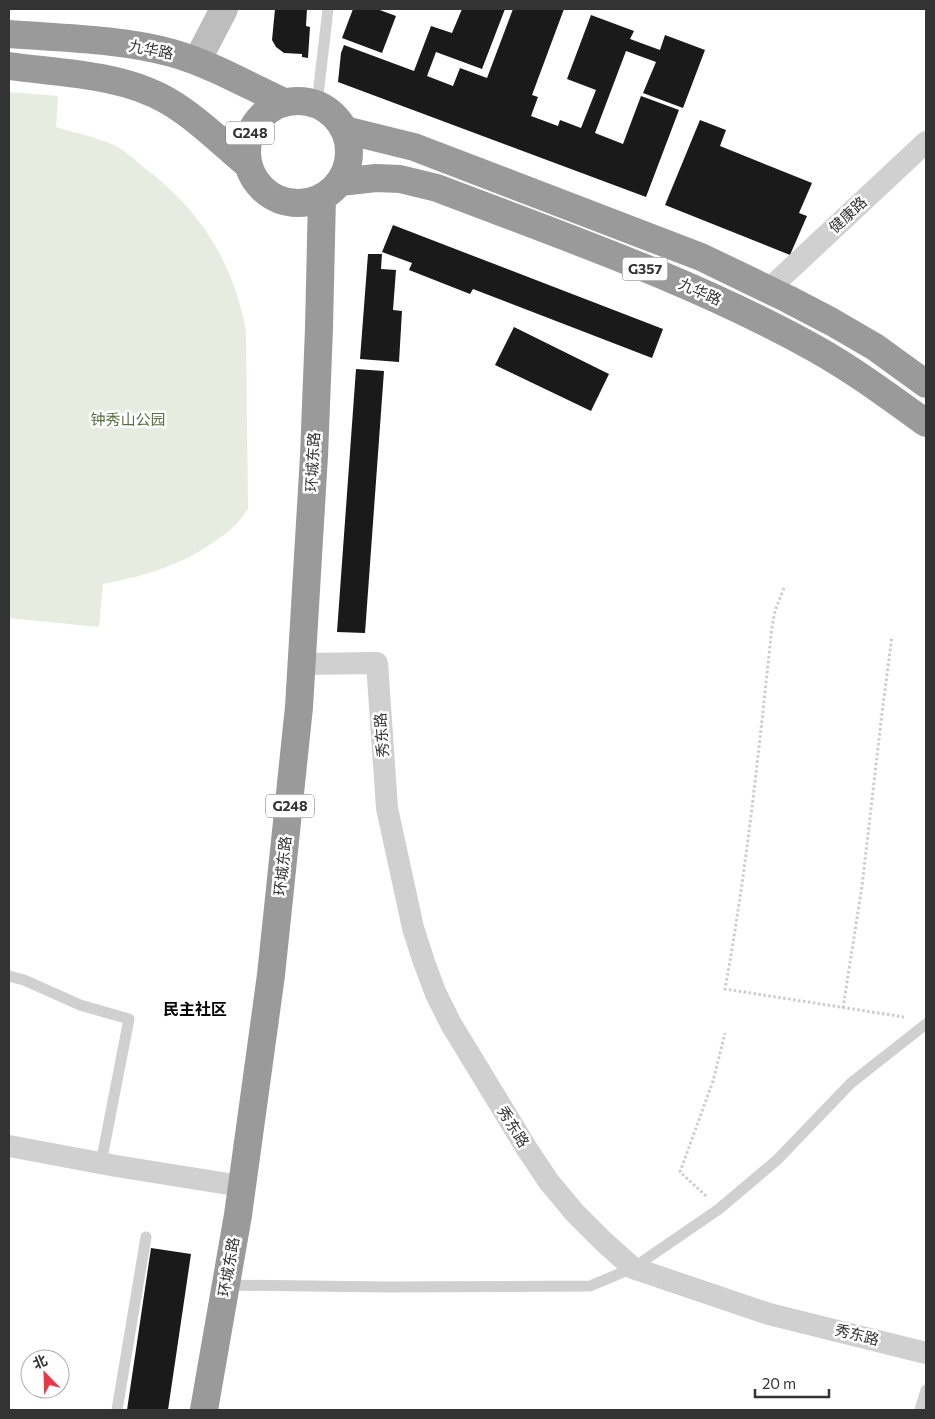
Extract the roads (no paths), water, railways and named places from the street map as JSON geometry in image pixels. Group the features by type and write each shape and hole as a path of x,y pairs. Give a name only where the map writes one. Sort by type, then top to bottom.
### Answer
{"highway":[{"name":"九华路","path":"9,34 139,45 197,61 284,102 300,100 317,104 328,110 338,119 345,130 349,143 350,157 346,170 331,190"},
{"name":"九华路","path":"9,66 113,80 150,92 185,112 248,165 255,180 265,191 278,199 292,203 308,202 331,190 376,178 400,179 437,188 686,285 774,327 817,349 858,374 926,423"},
{"name":"G248","path":"248,165 246,150 250,134 258,120 269,109 284,102"},
{"name":"九华路","path":"345,130 414,148 701,257 769,289 832,322 875,347 926,384"},
{"name":"环城东路","path":"204,1410 241,1186 271,975 300,707 319,328 331,190"}],"street":[{"path":"197,61 224,9"},
{"name":"健康路","path":"769,289 926,142"},
{"name":"秀东路","path":"302,664 377,663 387,808 413,928 436,994 451,1024 527,1149 549,1182 575,1213 603,1242 633,1268 769,1314 926,1353"},
{"path":"9,1146 241,1186"}],"lane":[{"path":"317,104 328,9"},
{"path":"9,976 24,980 80,1005 129,1019 100,1163"},
{"path":"225,1285 386,1287 590,1286 633,1268 719,1209 777,1160 851,1083 926,1024"},
{"path":"117,1410 146,1237"},
{"path":"920,1410 926,1390"}],"district":[{"name":"民主社区","path":"195,1009"}],"park label":[{"name":"钟秀山公园","path":"128,420"}]}
